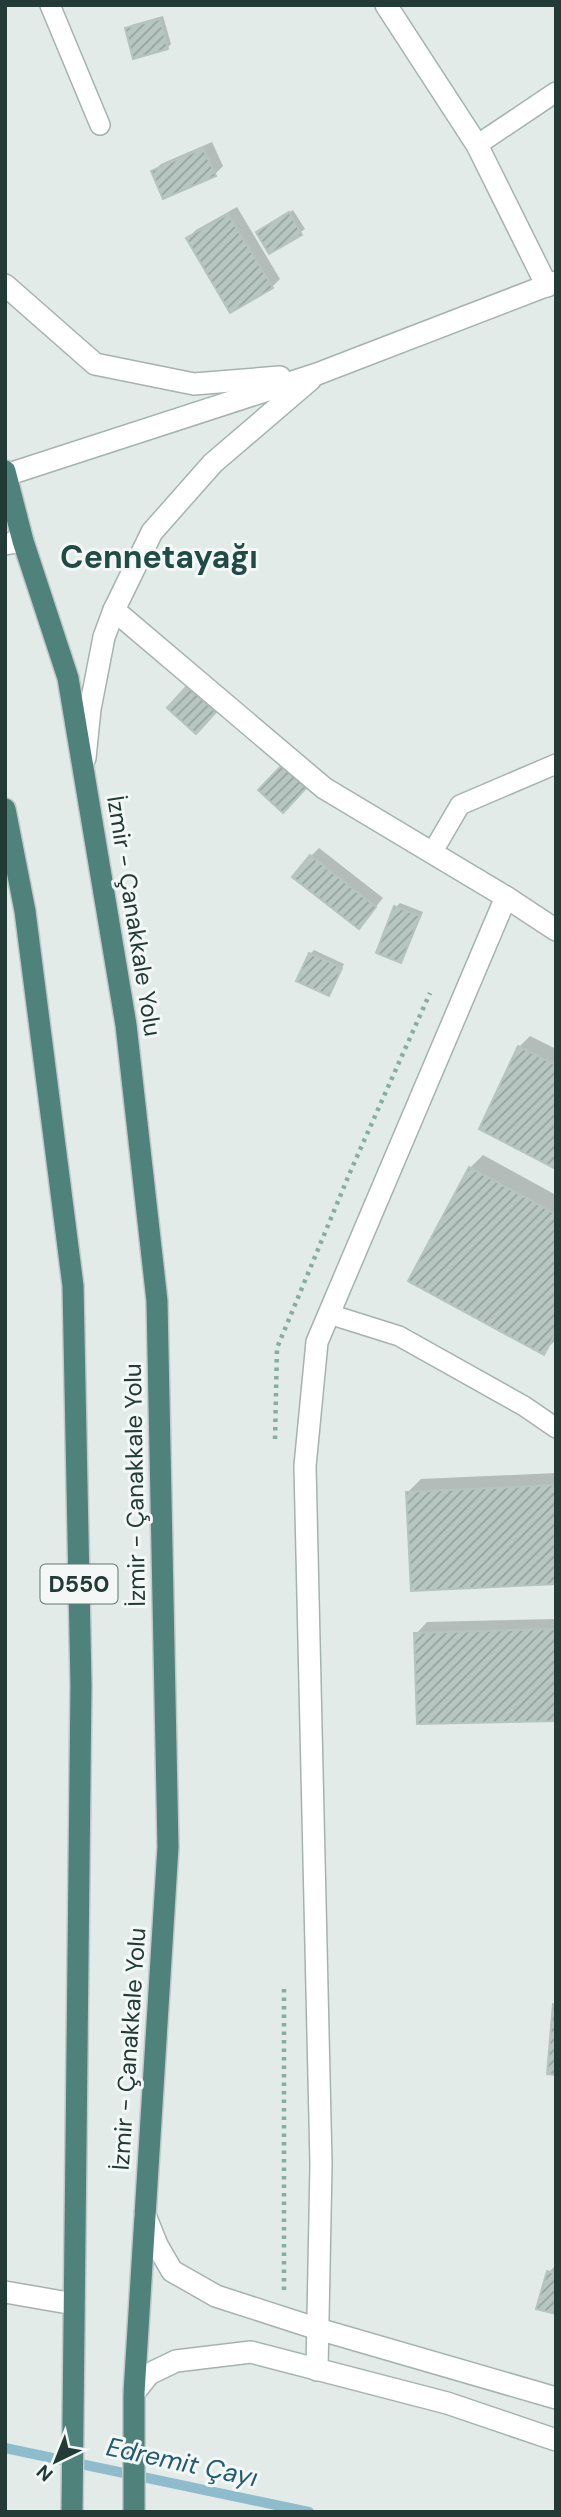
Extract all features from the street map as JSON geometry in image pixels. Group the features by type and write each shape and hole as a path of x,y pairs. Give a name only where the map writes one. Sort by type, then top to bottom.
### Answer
{"highway":[{"name":"İzmir - Çanakkale Yolu","path":"6,473 14,542 68,678 126,1025 157,1301 168,1847 134,2398 134,2512"},
{"name":"İzmir - Çanakkale Yolu","path":"5,809 25,911 73,1286 81,1685 72,2512"}],"street":[{"path":"6,473 317,374 551,284 477,145 386,5"},
{"path":"5,285 95,364 194,384 317,374"},
{"path":"83,772 104,637 114,610 152,532 213,463 317,374"},
{"path":"114,610 324,788 556,930"},
{"path":"317,2370 321,2150 305,1466 317,1342 506,897"},
{"path":"145,2215 157,2245 172,2271 216,2295 318,2329 556,2398"},
{"path":"5,2292 74,2304"},
{"path":"134,2398 149,2374 176,2361 251,2352 447,2403 556,2440"}],"lane":[{"path":"50,5 100,125"},
{"path":"477,145 556,92"},
{"path":"432,853 460,805 556,764"},
{"path":"329,1314 399,1336 524,1406 556,1428"}],"building":[{"path":"160,19 168,49 133,59 125,28"},
{"path":"203,148 216,176 163,199 151,171"},
{"path":"289,212 302,235 269,254 256,232"},
{"path":"228,214 273,288 230,313 186,238"},
{"path":"187,686 216,712 196,734 167,708"},
{"path":"283,764 307,787 283,813 258,790"},
{"path":"310,855 376,907 359,929 292,877"},
{"path":"394,906 420,916 401,963 376,953"},
{"path":"309,953 342,968 329,996 296,981"},
{"path":"518,1046 556,1065 556,1169 479,1129"},
{"path":"469,1167 556,1214 556,1332 544,1355 408,1281"},
{"path":"556,1485 556,1584 411,1591 406,1492"},
{"path":"556,1629 556,1721 417,1724 414,1633"},
{"path":"553,2004 556,2004 556,2075 547,2074"},
{"path":"547,2271 556,2274 556,2314 536,2309"}],"waterway":[{"name":"Edremit Çayı","path":"5,2448 309,2512"}],"district":[{"name":"Cennetayağı","path":"159,557"}]}
